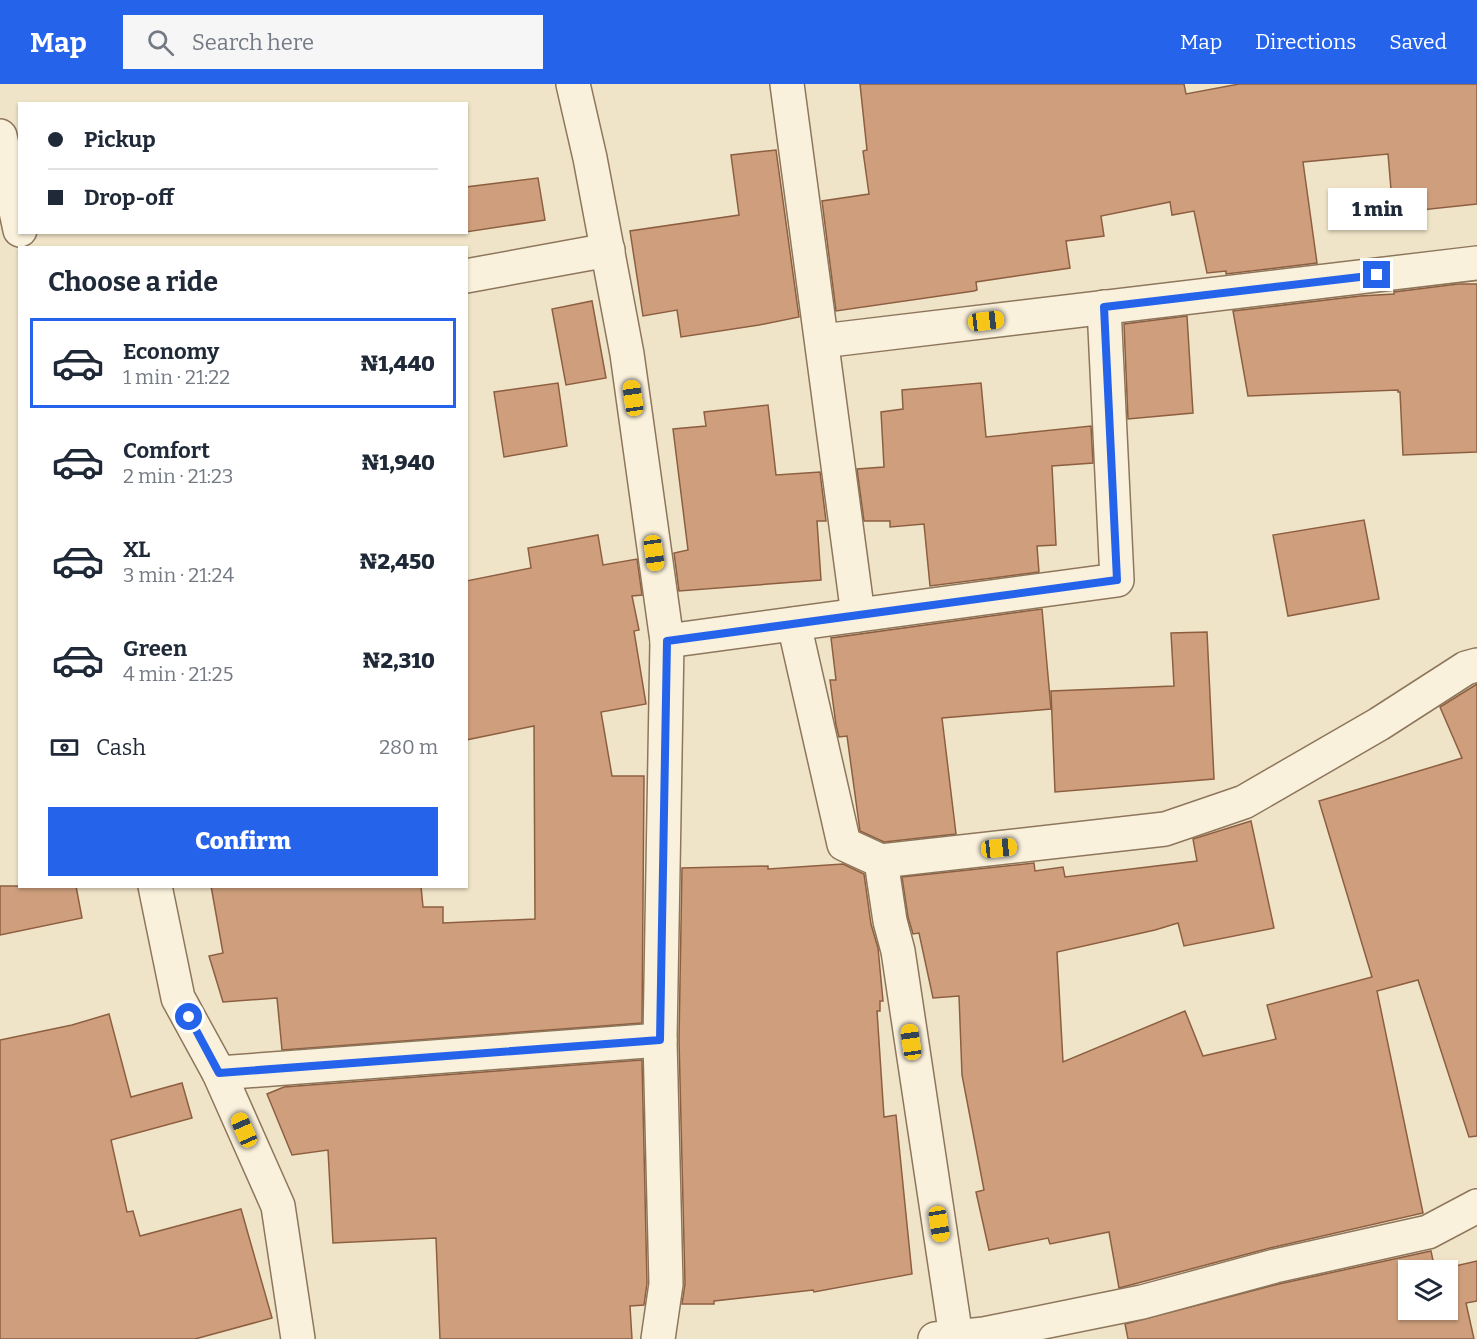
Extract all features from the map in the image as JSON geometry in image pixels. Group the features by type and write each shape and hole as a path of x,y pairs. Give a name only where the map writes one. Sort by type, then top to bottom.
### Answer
{"street":[{"path":"573,84 590,158 627,354 667,641 660,1040 666,1284 658,1339"},
{"path":"787,84 858,615"},
{"path":"0,136 18,222"},
{"path":"468,276 608,250"},
{"path":"822,341 1477,263"},
{"path":"667,641 1117,580 1104,307"},
{"path":"794,624 844,844 881,861 1165,830 1244,802 1380,724 1466,668 1477,665"},
{"path":"881,861 965,1337 1142,1302 1275,1266 1428,1232 1477,1206"},
{"path":"155,888 178,998 219,1073 278,1206 298,1339"},
{"path":"219,1073 660,1040"}],"building":[{"path":"860,84 1184,84 1186,94 1239,84 1477,84 1477,204 1393,213 1388,154 1303,162 1317,263 1226,274 1226,271 1207,273 1194,211 1172,215 1170,202 1101,216 1104,236 1066,241 1070,268 976,282 977,290 974,291 836,311 822,201 869,194 863,151 867,150"},
{"path":"776,150 799,317 681,337 677,310 643,316 630,231 739,215 731,155"},
{"path":"538,178 545,220 468,232 468,187"},
{"path":"1458,284 1477,284 1477,452 1403,455 1400,392 1398,390 1248,396 1233,311 1394,294 1394,292"},
{"path":"592,301 606,378 566,385 552,309"},
{"path":"1187,316 1193,413 1128,419 1124,324"},
{"path":"558,383 567,446 504,457 494,392"},
{"path":"981,383 986,437 1091,426 1093,463 1052,466 1056,545 1037,546 1039,572 930,586 924,524 890,527 890,521 864,521 857,469 884,467 881,412 903,409 902,390"},
{"path":"768,405 776,475 820,472 826,521 817,521 821,580 679,591 674,553 688,550 673,429 706,426 704,412"},
{"path":"1364,520 1379,599 1288,616 1273,535"},
{"path":"598,535 603,565 637,559 642,595 632,596 639,630 634,631 646,704 601,712 612,776 644,776 642,1023 282,1050 277,998 223,1002 209,956 223,953 211,888 421,888 423,907 443,907 443,923 535,919 534,726 468,740 468,581 531,568 528,548"},
{"path":"1042,609 1051,709 942,718 956,834 884,842 860,831 847,736 839,737 836,725 830,680 836,680 831,638"},
{"path":"1207,632 1214,779 1055,792 1051,691 1174,686 1171,633"},
{"path":"1477,684 1477,1136 1469,1137 1418,980 1377,991 1423,1213 1270,1248 1119,1288 1109,1232 1050,1244 1048,1238 989,1250 976,1192 984,1190 962,1075 959,996 933,998 919,933 913,934 908,917 902,877 1034,863 1035,871 1063,867 1065,877 1197,861 1193,839 1251,821 1274,928 1184,946 1178,923 1057,952 1063,1062 1185,1011 1203,1056 1276,1039 1267,1005 1372,977 1319,801 1462,758 1440,707"},
{"path":"843,864 864,874 871,924 878,948 883,1001 880,1001 880,1011 877,1011 884,1117 896,1115 912,1274 814,1292 813,1290 714,1301 714,1304 682,1304 685,1284 679,1040 682,868 768,866 768,869"},
{"path":"0,886 76,888 82,918 0,935"},
{"path":"109,1014 131,1097 182,1083 192,1118 111,1140 127,1212 133,1211 140,1236 241,1209 272,1318 195,1339 0,1339 0,1040 72,1025"},
{"path":"642,1060 647,1283 644,1305 630,1306 632,1339 440,1339 436,1238 333,1243 328,1150 292,1155 267,1094 284,1087"},
{"path":"1431,1251 1433,1260 1398,1260 1398,1320 1458,1320 1458,1265 1477,1261 1477,1301 1466,1303 1474,1339 1128,1339 1125,1324 1279,1284"}],"route":[{"path":"189,1017 219,1073 660,1040 667,641 1117,580 1104,307 1377,275"}]}
